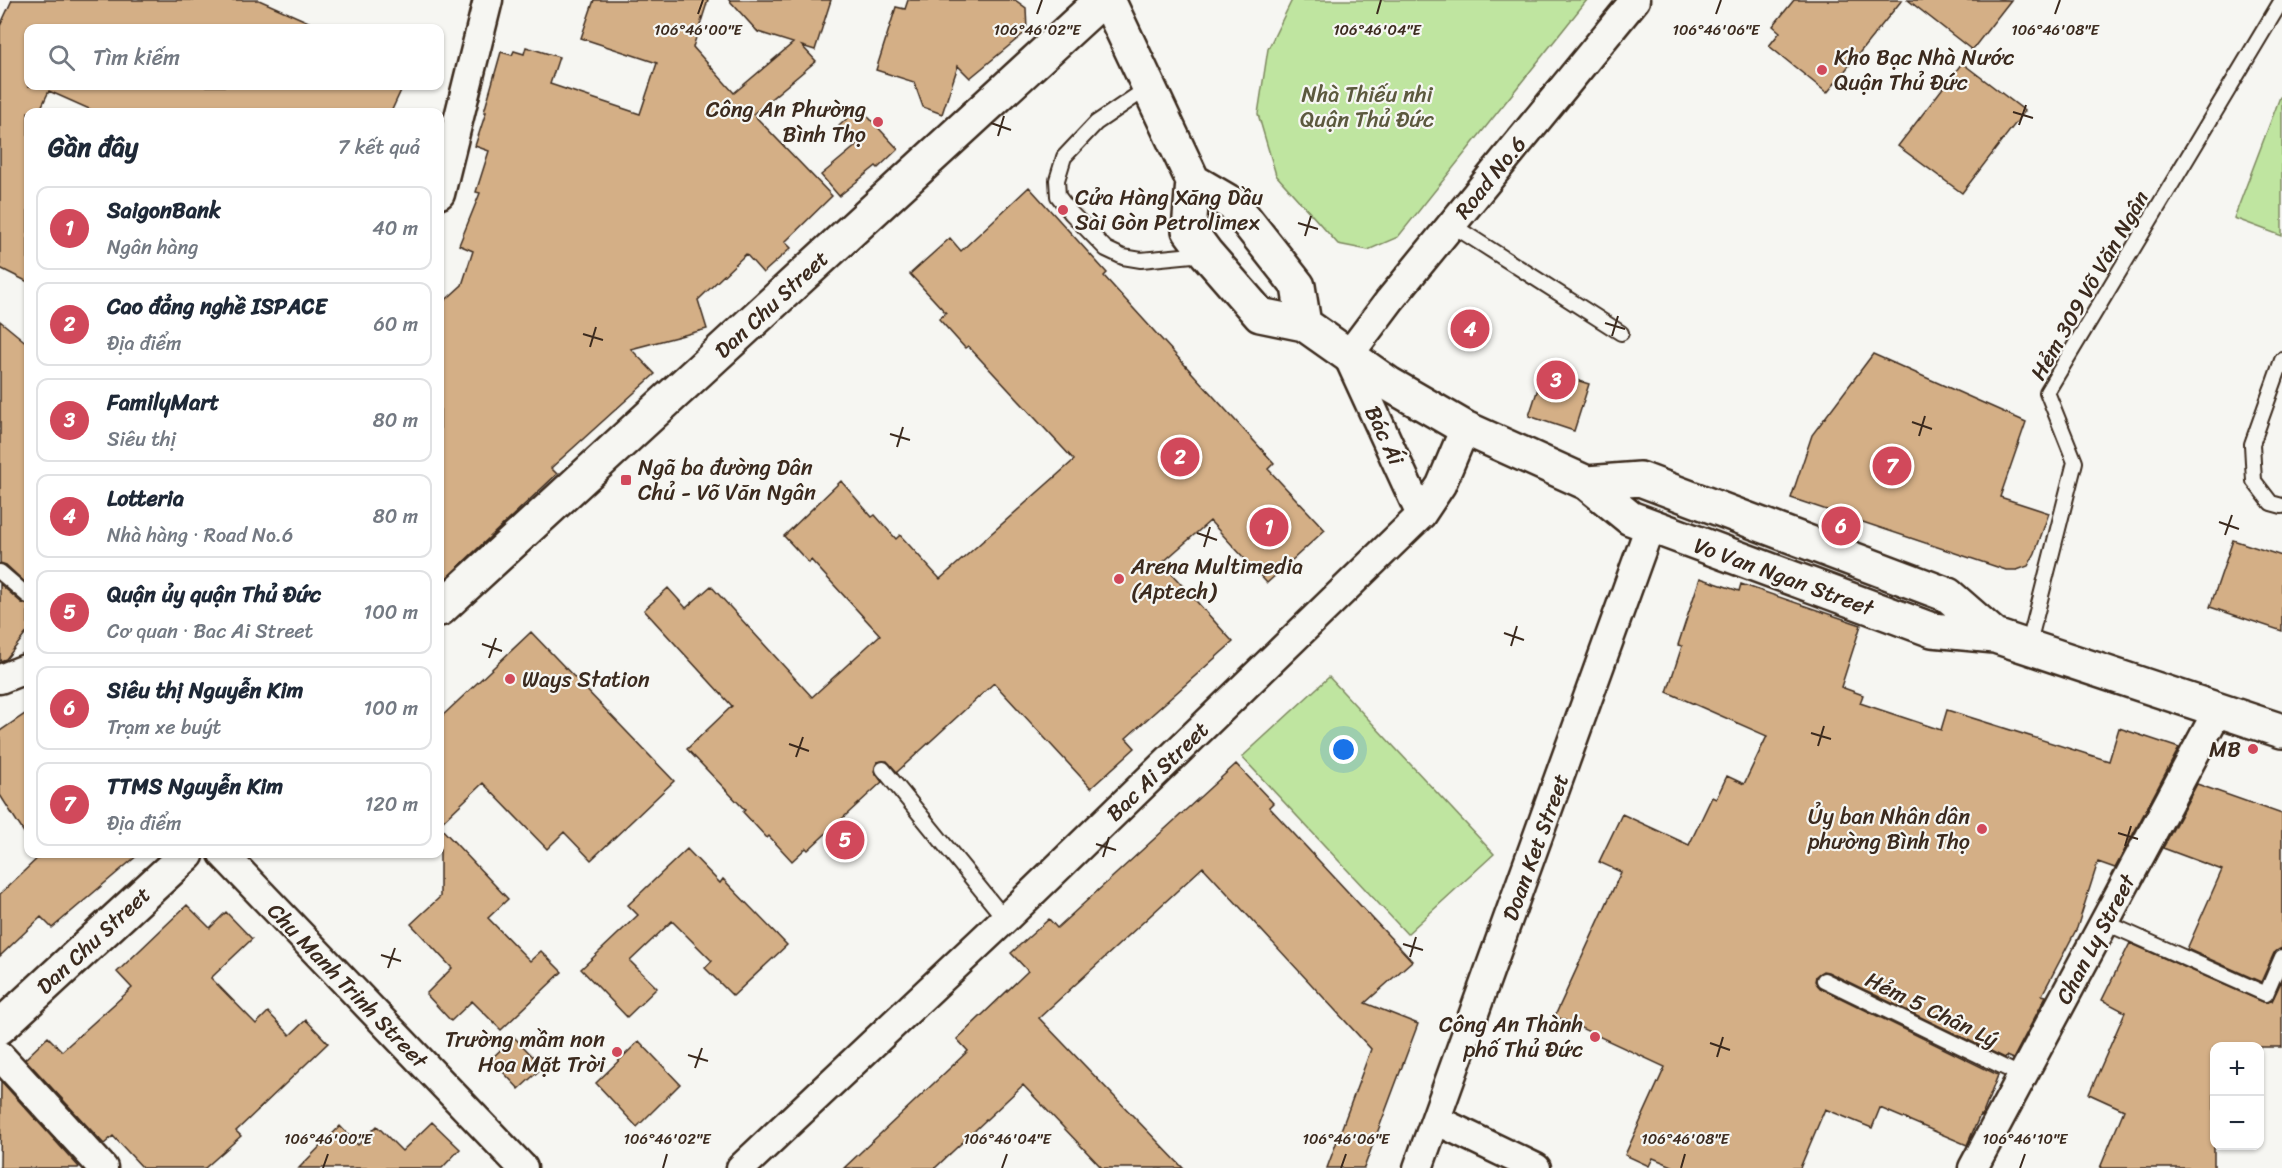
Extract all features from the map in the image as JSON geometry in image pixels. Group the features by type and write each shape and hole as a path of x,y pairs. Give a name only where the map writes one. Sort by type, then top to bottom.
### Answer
{"main road":[{"name":"Dan Chu Street","path":"444,605 1102,0"},
{"name":"Vo Van Ngan Street","path":"1108,0 1193,181 1189,230 1260,315 1304,324 1389,384 1465,428 1587,483 1630,518 1932,630 1995,636 2282,731"},
{"path":"1193,181 1234,205 1298,286 1304,324"},
{"name":"Vo Van Ngan Street","path":"1587,483 1640,479 1948,595 1995,636"},
{"name":"Dan Chu Street","path":"0,1027 183,858"}],"street":[{"path":"444,178 488,0"},
{"name":"Road No.6","path":"1348,356 1390,300 1635,0"},
{"name":"Bác Ái","path":"1348,356 1421,514"},
{"name":"Bac Ai Street","path":"741,1168 1005,919 1421,514 1441,485 1465,428"},
{"name":"Doan Ket Street","path":"1418,1168 1650,526"},
{"path":"0,680 24,670"},
{"name":"Chan Ly Street","path":"1973,1168 2218,710"},
{"name":"Chu Manh Trinh Street","path":"227,858 523,1168"},
{"path":"0,1056 103,1168"},
{"path":"1436,1120 1536,1168"}],"lane":[{"name":"Hẻm 309 Võ Văn Ngân","path":"2028,647 2075,462 2047,392 2282,0"},
{"path":"1149,87 1096,123 1064,157 1057,180 1058,196 1106,249 1123,257 1141,260 1206,253"},
{"path":"1452,225 1621,333"},
{"path":"2282,360 2252,444 2254,481 2271,503 2282,507"},
{"path":"0,572 24,593"},
{"path":"883,768 1005,919"},
{"path":"2104,922 2266,994 2282,957"},
{"name":"Hẻm 5 Chân Lý","path":"1824,980 2022,1076"}],"green space":[{"name":"Nhà Thiếu nhi Quận Thủ Đức","path":"1292,0 1587,0 1398,237 1368,250 1338,244 1276,175 1258,114 1268,49"},
{"path":"2280,97 2282,97 2282,236 2234,218"},
{"path":"1329,677 1494,854 1407,934 1242,757"}],"building":[{"path":"12,0 259,0 313,24 24,24 24,90 401,90 393,108 87,108 49,91 41,108 24,108 24,280 0,268 0,26"},
{"path":"594,0 708,0 693,47 734,93 793,43 758,32 729,0 831,0 815,50 802,46 816,61 753,114 832,196 785,242 791,248 763,273 746,254 698,300 707,329 631,349 655,374 551,468 557,474 444,580 444,301 462,285 473,251 459,245 480,193 476,192 489,151 475,146 501,52 512,55 514,51 524,54 526,47 559,57 550,84 640,114 657,63 581,38"},
{"path":"908,0 1015,0 1026,8 1027,31 970,78 958,66 942,114 923,107 914,82 876,70 896,7 905,9"},
{"name":"Kho Bạc Nhà Nước Quận Thủ Đức","path":"1794,0 1902,0 1827,93 1769,46 1780,32 1773,26"},
{"path":"1908,0 2011,0 1972,50"},
{"path":"1962,63 2025,111 1962,193 1898,146"},
{"path":"859,107 898,149 878,168 876,166 839,196 821,175 857,145 839,126"},
{"path":"1029,187 1107,273 1104,276 1274,463 1268,469 1325,530 1267,583 1210,521 1162,563 1233,642 1126,738 1135,748 1091,788 994,683 897,772 887,761 877,762 874,771 882,782 808,850 806,848 792,861 769,836 767,838 743,812 745,810 687,749 732,706 644,610 668,588 686,608 711,586 812,697 880,635 811,560 809,563 784,536 841,481 872,517 875,515 896,539 900,535 940,579 1074,460 968,346 965,348 939,319 946,313 910,274 950,238 961,251"},
{"path":"0,321 24,341 24,581 6,565 0,563"},
{"path":"1873,354 2026,422 2000,497 2049,513 2028,566 2017,570 2006,570 1791,498 1812,435"},
{"path":"1544,370 1589,384 1574,431 1529,416"},
{"path":"2233,540 2282,556 2282,631 2210,607"},
{"path":"1700,578 1739,591 1741,584 1861,625 1841,687 1863,695 1860,703 1941,730 1947,710 2109,761 2119,728 2179,748 2115,868 2098,862 2077,928 2042,995 2046,996 2013,1059 2006,1056 2005,1058 1828,972 1823,971 1816,976 1815,981 1820,988 1998,1075 1982,1116 1980,1115 1967,1145 1880,1108 1872,1128 1825,1109 1800,1168 1677,1168 1653,1158 1649,1166 1625,1155 1665,1067 1555,1016 1621,872 1599,862 1622,814 1689,845 1712,797 1716,799 1727,776 1744,784 1767,736 1667,692 1682,646 1678,645"},
{"path":"0,584 24,604 24,636 6,659 0,661"},
{"path":"531,632 674,781 591,860 564,832 547,849 483,783 444,820 444,714"},
{"path":"24,715 24,833 0,795 0,731"},
{"path":"1236,764 1273,803 1269,807 1412,961 1365,1003 1418,1024 1364,1168 1327,1168 1371,1049 1203,867 1039,1018 1183,1168 1102,1168 1023,1085 935,1168 844,1168 968,1051 957,1039 1028,971 1011,953 1049,919 1057,928"},
{"path":"2197,784 2282,814 2282,948 2274,953 2261,982 2187,949 2222,870 2163,848"},
{"path":"444,831 508,899 488,918 530,961 541,951 562,972 501,1030 472,1001 451,1021 426,994 452,968 411,924 440,897 440,858 444,858"},
{"path":"687,849 720,883 723,879 787,945 733,996 705,968 712,961 672,921 630,961 657,988 627,1017 581,969 638,915 628,905"},
{"path":"38,858 134,858 52,928 41,917 0,956 0,894"},
{"path":"187,905 210,928 226,912 252,939 211,978 256,1024 268,1012 290,1035 306,1020 328,1043 236,1131 241,1136 205,1168 143,1168 113,1136 104,1144 25,1059 48,1037 62,1051 132,988 117,972"},
{"path":"2130,943 2263,1002 2272,1001 2282,980 2282,1047 2264,1047 2264,1042 2210,1042 2210,1150 2214,1150 2214,1168 2100,1168 2124,1110 2089,1094 2125,1012 2102,1000"},
{"path":"514,1037 543,1067 519,1089 491,1059"},
{"path":"639,1041 680,1084 637,1127 596,1083"},
{"path":"1,1081 79,1167 78,1168 0,1168"},
{"path":"432,1122 460,1149 442,1168 299,1168 340,1126 358,1145 377,1126 402,1151"}],"place":[{"name":"Kho Bạc Nhà Nước Quận Thủ Đức","path":"1822,70"},
{"name":"Công An Phường Bình Thọ","path":"878,122"},
{"name":"Cửa Hàng Xăng Dầu Sài Gòn Petrolimex","path":"1063,210"},
{"name":"Lotteria","path":"1470,329"},
{"name":"FamilyMart","path":"1556,380"},
{"name":"Cao đẳng nghề ISPACE","path":"1180,457"},
{"name":"TTMS Nguyễn Kim","path":"1892,466"},
{"name":"Ngã ba đường Dân Chủ - Võ Văn Ngân","path":"626,480"},
{"name":"Siêu thị Nguyễn Kim","path":"1841,526"},
{"name":"SaigonBank","path":"1269,527"},
{"name":"Arena Multimedia (Aptech)","path":"1119,579"},
{"name":"Ways Station","path":"510,679"},
{"name":"MB","path":"2253,749"},
{"name":"Ủy ban Nhân dân phường Bình Thọ","path":"1982,829"},
{"name":"Quận ủy quận Thủ Đức","path":"845,840"},
{"name":"Công An Thành phố Thủ Đức","path":"1595,1037"},
{"name":"Trường mầm non Hoa Mặt Trời","path":"617,1052"}]}
